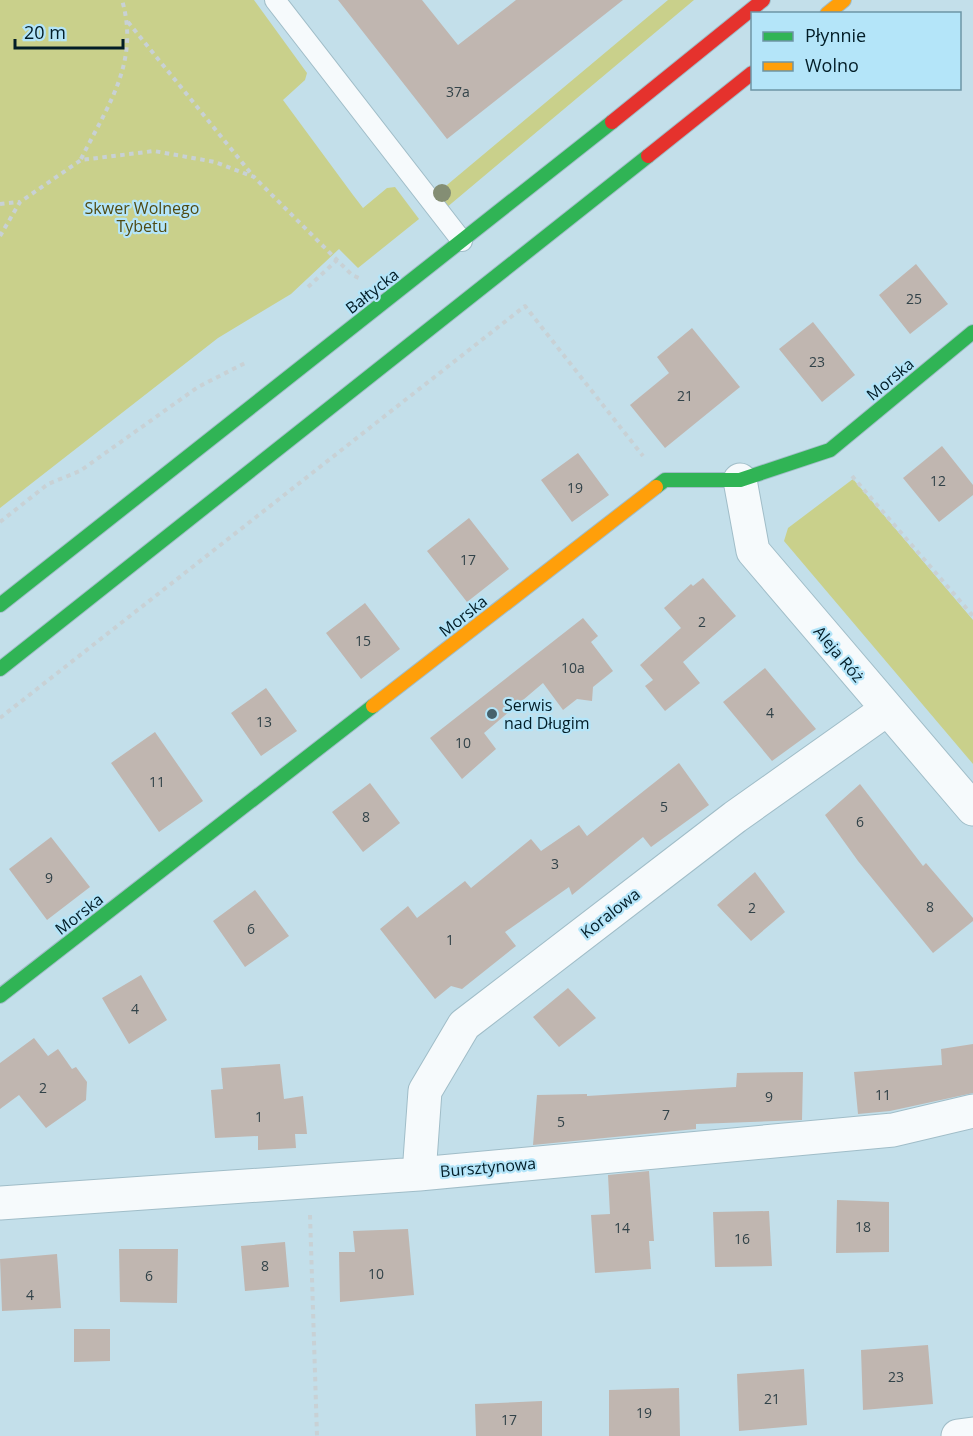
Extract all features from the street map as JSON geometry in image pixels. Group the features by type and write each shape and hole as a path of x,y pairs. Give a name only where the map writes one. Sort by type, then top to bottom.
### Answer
{"main road":[{"name":"Bałtycka","path":"0,605 462,241 763,0"},
{"path":"829,12 844,0"},
{"path":"0,669 751,75"},
{"name":"Morska","path":"0,996 665,480 740,480 830,450 973,332"}],"street":[{"name":"Aleja Róż","path":"740,480 753,551 886,710 973,809"},
{"name":"Koralowa","path":"419,1174 425,1091 464,1025 735,817 886,710"},
{"name":"Bursztynowa","path":"0,1203 419,1174 893,1130 973,1111"},
{"path":"958,1436 973,1434"}],"lane":[{"path":"275,0 462,241"}],"path":[{"path":"81,160 112,97 127,59 128,22 122,0"},
{"path":"128,22 254,177 352,275"},
{"path":"0,236 20,202 81,160 154,151 214,162 254,177"},
{"path":"0,204 20,202"},
{"path":"308,287 337,260"},
{"path":"357,285 360,279"},
{"path":"0,718 525,306 650,464"},
{"path":"0,522 48,484 80,471 198,387 249,361"},
{"path":"830,450 973,616"},
{"path":"310,1207 317,1436"}],"green space":[{"name":"Skwer Wolnego Tybetu","path":"0,0 254,0 307,73 305,80 283,100 353,195 363,208 387,188 395,187 419,219 358,268 339,249 291,294 218,338 0,508"},
{"path":"668,0 694,0 446,208 435,195"},
{"path":"853,479 973,620 973,764 784,541 788,528"}],"building":[{"path":"338,0 422,0 458,45 516,0 623,0 447,139"},
{"path":"916,264 948,304 910,334 879,295"},
{"path":"813,322 855,375 822,402 779,349"},
{"path":"692,328 740,387 665,448 630,405 669,373 657,357"},
{"path":"942,446 973,485 973,495 939,522 903,478"},
{"path":"578,453 609,495 572,522 541,480"},
{"path":"469,518 509,569 467,602 427,551"},
{"path":"703,578 736,616 683,662 700,683 665,711 645,686 653,680 640,665 681,628 664,608 691,584 693,586"},
{"path":"365,603 400,649 361,679 326,633"},
{"path":"583,618 598,636 591,642 613,671 593,687 592,701 577,699 563,710 543,683 484,733 496,749 462,779 430,738"},
{"path":"765,668 816,729 772,761 723,702"},
{"path":"266,688 297,731 261,756 231,713"},
{"path":"155,732 203,801 159,832 111,763"},
{"path":"679,763 709,805 651,847 643,837 572,895 569,887 505,932 516,946 462,989 451,986 435,999 380,929 408,906 417,918 465,881 471,888 531,839 541,851 579,825 587,836"},
{"path":"370,783 400,823 363,852 332,812"},
{"path":"860,784 923,866 926,863 973,918 973,921 933,953 858,861 825,815"},
{"path":"51,837 90,887 47,920 9,869"},
{"path":"755,872 785,912 751,941 717,905"},
{"path":"255,890 289,936 245,967 213,921"},
{"path":"141,975 167,1020 129,1044 102,998"},
{"path":"568,988 596,1018 559,1047 533,1017"},
{"path":"34,1038 48,1056 58,1049 72,1069 76,1067 87,1082 86,1100 46,1128 19,1095 0,1109 0,1063"},
{"path":"973,1044 973,1093 890,1111 858,1114 854,1072 942,1065 941,1049"},
{"path":"280,1064 284,1099 303,1096 307,1134 295,1134 296,1148 258,1150 258,1136 215,1138 211,1090 223,1089 221,1068"},
{"path":"803,1072 802,1120 696,1124 696,1129 533,1145 537,1095 587,1094 587,1096 736,1087 737,1073"},
{"path":"649,1171 654,1241 649,1241 651,1269 595,1273 591,1215 610,1214 608,1175"},
{"path":"837,1200 889,1202 889,1252 836,1253"},
{"path":"769,1211 772,1266 715,1267 713,1212"},
{"path":"408,1229 414,1295 340,1302 339,1252 355,1252 353,1231"},
{"path":"285,1242 289,1287 245,1291 241,1246"},
{"path":"119,1249 178,1249 177,1303 120,1302"},
{"path":"57,1254 61,1308 2,1311 0,1259"},
{"path":"74,1329 110,1329 110,1361 74,1362"},
{"path":"928,1345 933,1404 863,1410 861,1350"},
{"path":"804,1369 807,1425 739,1431 737,1374"},
{"path":"679,1388 680,1436 609,1436 609,1390"},
{"path":"542,1401 542,1436 476,1436 475,1404"}],"traffic: fast":[{"path":"0,605 612,122"},
{"path":"0,669 648,156"},
{"path":"656,487 665,480 740,480 830,450 973,332"},
{"path":"0,996 373,706"}],"traffic: slow":[{"path":"829,12 844,0"},
{"path":"373,706 656,487"}],"traffic: jam":[{"path":"612,122 763,0"},
{"path":"648,156 751,74"}],"place":[{"name":"Serwis nad Długim","path":"492,714"}]}
